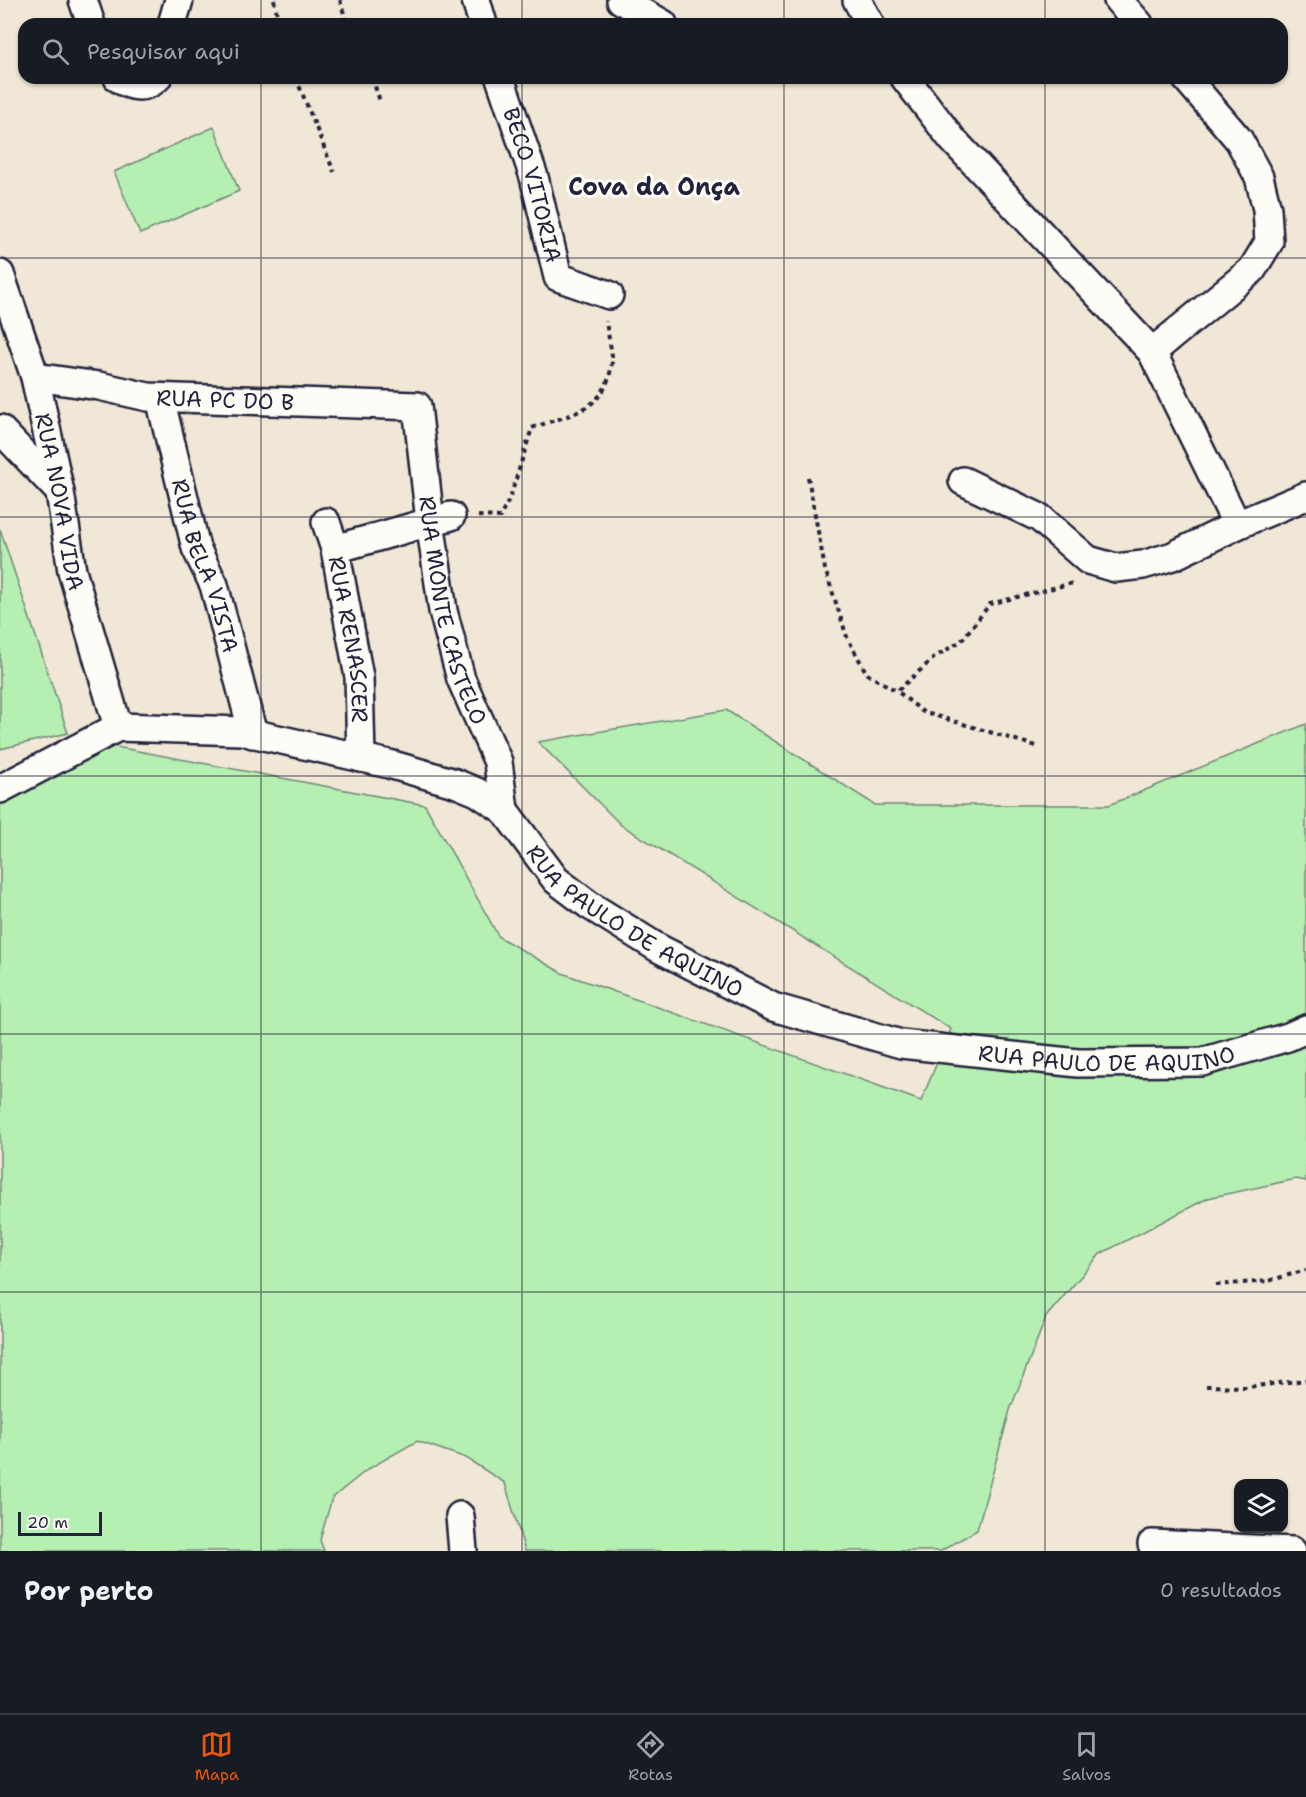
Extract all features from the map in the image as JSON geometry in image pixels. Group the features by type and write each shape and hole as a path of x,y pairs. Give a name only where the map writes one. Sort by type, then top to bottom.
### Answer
{"street":[{"path":"82,0 89,18"},
{"path":"174,18 179,0"},
{"path":"476,0 481,18"},
{"path":"621,0 652,18"},
{"path":"857,0 867,18"},
{"path":"1118,0 1134,18"},
{"path":"130,84 136,87 147,84"},
{"name":"BECO VITORIA","path":"502,84 534,177 558,278 606,294"},
{"path":"910,84 952,139 1152,352 1237,525"},
{"path":"1152,352 1252,270 1269,242 1267,209 1259,177 1239,140 1191,84"},
{"name":"RUA NOVA VIDA","path":"0,274 35,377 60,492 72,571 118,727"},
{"name":"RUA PC DO B","path":"35,377 160,398 417,406"},
{"name":"RUA BELA VISTA","path":"160,398 196,548 214,585 253,734"},
{"name":"RUA MONTE CASTELO","path":"417,406 440,518 443,611 461,680 498,762 504,810"},
{"path":"0,429 60,492"},
{"path":"963,481 1040,518 1088,560 1116,568 1143,565 1173,556 1237,525 1306,496"},
{"path":"335,549 440,518"},
{"name":"RUA RENASCER","path":"326,522 335,549 359,677 361,758"},
{"name":"RUA PAULO DE AQUINO","path":"0,789 118,727 242,731 361,758 455,783 477,792 504,810 556,880 589,905 658,948 773,1007 901,1044 1078,1062 1202,1062 1288,1037 1306,1029"},
{"path":"460,1516 463,1551"},
{"path":"1152,1544 1292,1551"}],"path":[{"path":"274,0 278,18"},
{"path":"340,0 345,18"},
{"path":"298,84 334,172"},
{"path":"374,84 380,101"},
{"path":"440,518 500,517 510,498 532,428 591,406 604,392 612,361 608,338 606,294"},
{"path":"808,477 825,569 847,637 867,674 897,691 923,712 1036,746"},
{"path":"897,691 935,657 961,641 990,604 1079,581 1116,568"},
{"path":"1216,1285 1268,1281 1306,1270"},
{"path":"1206,1386 1247,1387 1306,1380"}],"green space":[{"path":"214,127 239,191 140,234 114,172"},
{"path":"0,529 68,733 0,749"},
{"path":"726,710 875,805 1109,805 1306,724 1306,1181 1296,1179 1208,1198 1100,1254 1046,1317 1010,1410 977,1530 941,1551 525,1551 505,1483 466,1458 417,1441 368,1469 332,1498 320,1540 324,1551 0,1551 0,789 90,742 425,805 499,937 562,973 921,1101 951,1029 621,825 538,742"}],"district":[{"name":"Cova da Onça","path":"654,187"}]}
